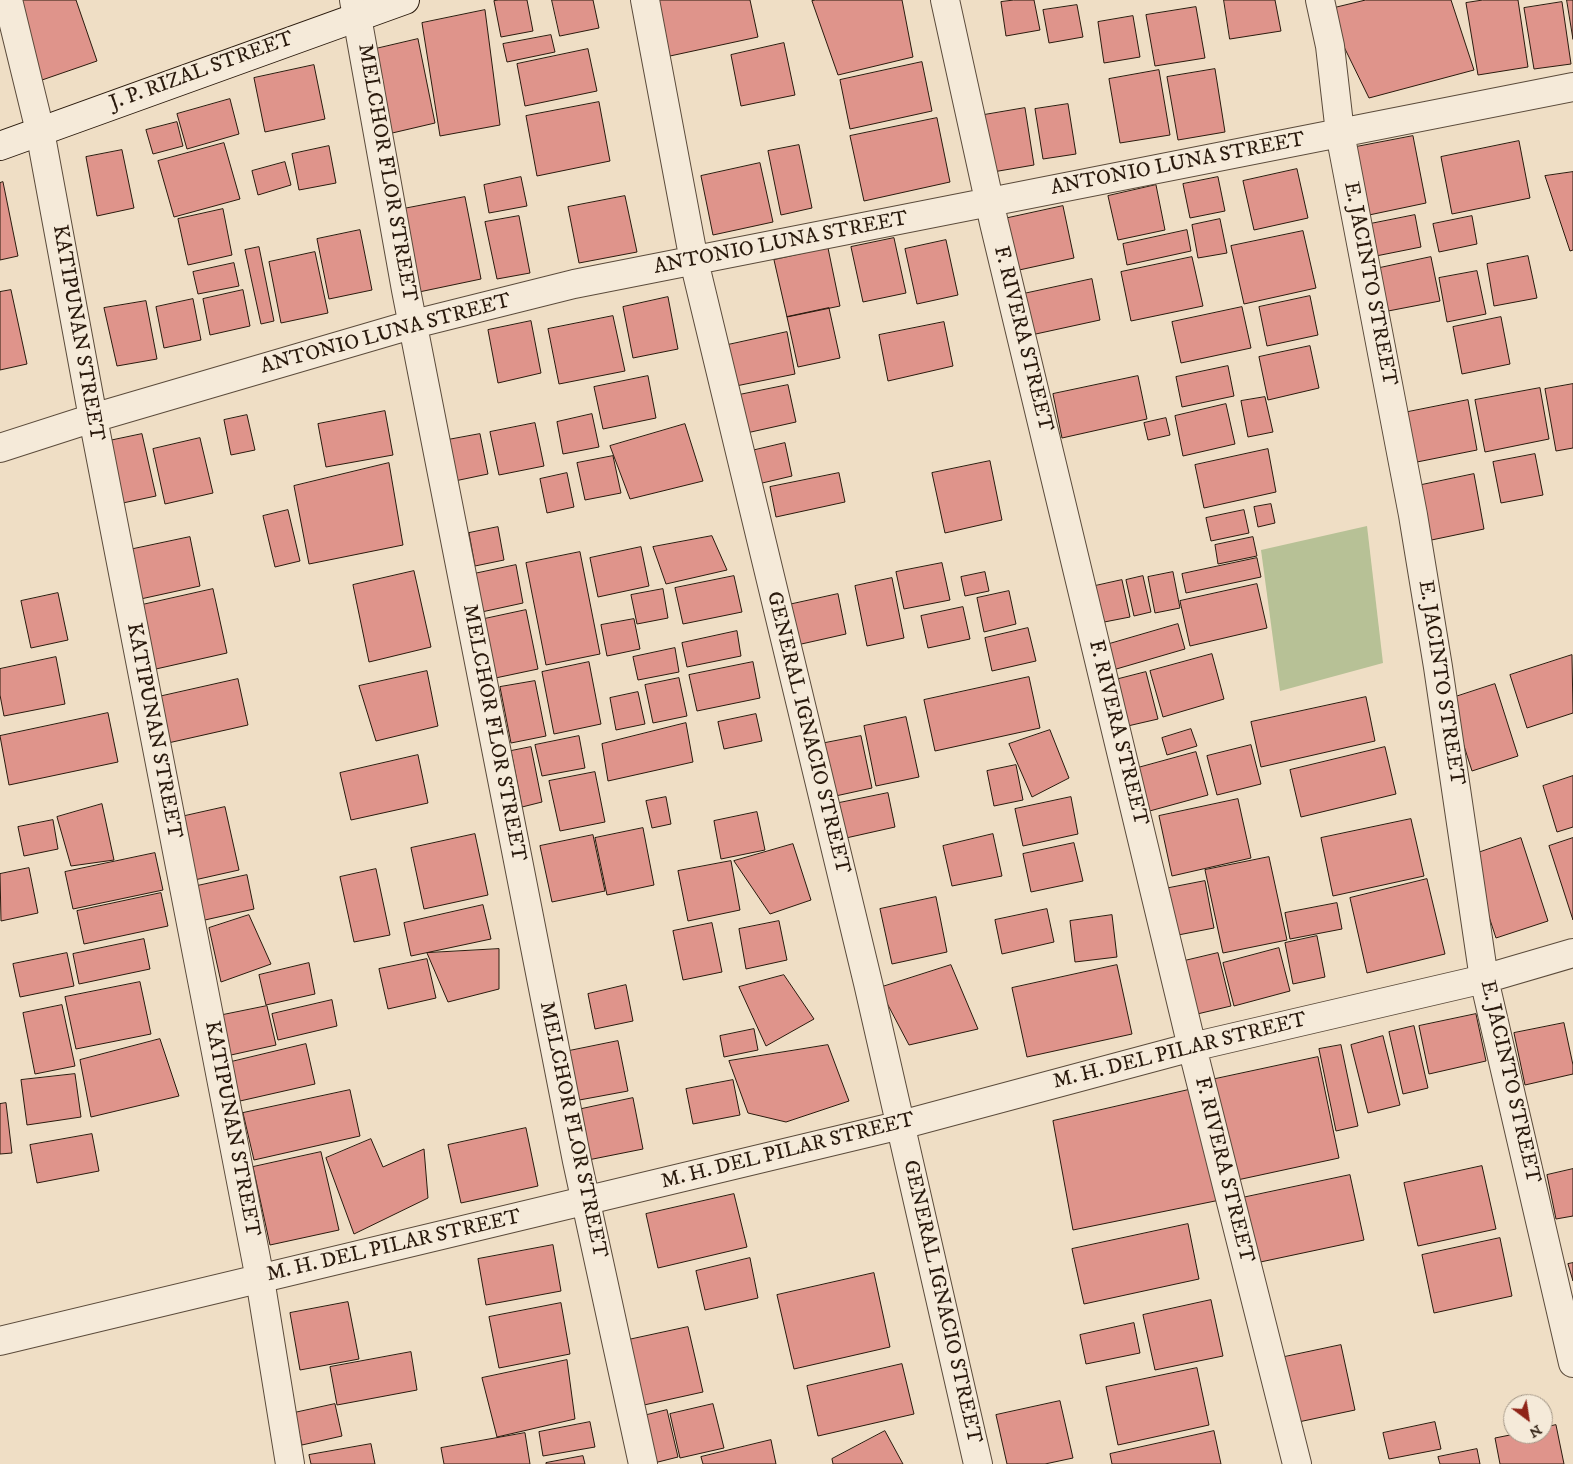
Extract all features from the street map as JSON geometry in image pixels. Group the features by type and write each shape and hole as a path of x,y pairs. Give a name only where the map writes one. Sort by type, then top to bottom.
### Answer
{"street":[{"name":"KATIPUNAN STREET","path":"8,0 40,131 92,418 260,1279 290,1464"},
{"name":"J. P. RIZAL STREET","path":"0,146 356,8 405,0"},
{"name":"GENERAL IGNACIO STREET","path":"645,0 694,261 901,1125 978,1464"},
{"name":"F. RIVERA STREET","path":"945,0 989,203 1192,1047 1297,1464"},
{"name":"E. JACINTO STREET","path":"1320,0 1330,46 1340,133 1413,515 1438,667 1484,979 1573,1363"},
{"name":"MELCHOR FLOR STREET","path":"356,8 414,324 577,1161 643,1464"},
{"name":"ANTONIO LUNA STREET","path":"0,448 92,418 414,324 574,284 1573,87"},
{"name":"M. H. DEL PILAR STREET","path":"0,1341 901,1125 1192,1047 1484,979 1573,953"}],"green space":[{"path":"1367,526 1383,663 1280,691 1261,550"}],"building":[{"path":"76,0 97,61 42,80 15,1"},
{"path":"527,0 533,31 501,37 494,1"},
{"path":"552,0 593,0 599,28 560,36"},
{"path":"658,0 750,0 758,37 670,56"},
{"path":"902,0 913,57 838,75 812,1"},
{"path":"1034,0 1040,30 1006,36 1001,2"},
{"path":"1224,0 1275,0 1281,31 1230,39"},
{"path":"1366,0 1451,0 1474,70 1369,98 1326,10"},
{"path":"1483,0 1518,0 1528,67 1478,75 1466,3"},
{"path":"1567,0 1573,0 1573,39"},
{"path":"1562,2 1571,64 1534,69 1524,8"},
{"path":"1077,5 1083,37 1049,43 1043,10"},
{"path":"1196,7 1205,58 1155,66 1146,15"},
{"path":"485,10 500,125 440,136 422,23"},
{"path":"1133,16 1140,57 1104,63 1098,22"},
{"path":"551,35 555,52 507,62 503,44"},
{"path":"418,39 435,123 388,134 371,50"},
{"path":"784,43 795,95 741,106 731,55"},
{"path":"588,49 597,91 525,106 517,64"},
{"path":"922,62 932,111 850,129 840,80"},
{"path":"314,65 325,119 265,132 254,78"},
{"path":"1215,69 1225,132 1178,140 1167,77"},
{"path":"1159,70 1170,135 1120,143 1109,79"},
{"path":"230,99 239,134 187,149 177,114"},
{"path":"599,102 610,161 537,176 526,116"},
{"path":"1068,104 1076,154 1043,159 1035,109"},
{"path":"1025,108 1034,165 987,173 978,116"},
{"path":"937,118 950,182 864,201 850,136"},
{"path":"177,122 183,146 153,154 146,130"},
{"path":"1413,136 1426,203 1369,215 1356,147"},
{"path":"1519,141 1530,198 1452,214 1441,157"},
{"path":"224,143 240,199 174,217 158,161"},
{"path":"799,145 812,208 781,215 768,151"},
{"path":"329,146 336,183 299,190 292,154"},
{"path":"122,150 134,208 97,216 86,157"},
{"path":"285,162 291,185 258,195 252,171"},
{"path":"760,163 773,222 713,235 701,176"},
{"path":"1297,169 1308,218 1254,230 1243,181"},
{"path":"1573,172 1573,250 1570,251 1545,176"},
{"path":"521,177 527,206 489,213 484,185"},
{"path":"1218,177 1225,211 1190,218 1183,184"},
{"path":"3,182 18,256 0,260 0,183"},
{"path":"1156,185 1165,230 1118,240 1108,196"},
{"path":"625,196 637,252 579,263 568,207"},
{"path":"465,197 481,279 419,292 403,209"},
{"path":"1063,206 1074,258 1010,272 999,220"},
{"path":"223,209 232,255 188,265 178,219"},
{"path":"1415,215 1421,247 1376,256 1370,224"},
{"path":"519,216 530,273 497,279 485,222"},
{"path":"1472,216 1477,244 1439,252 1433,224"},
{"path":"1220,219 1227,253 1198,258 1192,225"},
{"path":"360,230 372,290 329,299 317,239"},
{"path":"1187,230 1191,251 1127,265 1123,244"},
{"path":"1303,231 1316,288 1244,304 1231,246"},
{"path":"894,238 906,293 863,302 851,247"},
{"path":"946,240 958,295 917,304 905,249"},
{"path":"259,247 274,321 261,324 245,250"},
{"path":"828,248 840,306 787,317 774,260"},
{"path":"315,252 328,313 281,323 269,262"},
{"path":"1528,256 1537,298 1494,306 1487,264"},
{"path":"1192,257 1203,306 1131,321 1121,272"},
{"path":"1431,257 1440,301 1383,312 1375,269"},
{"path":"234,263 239,286 198,294 193,272"},
{"path":"1477,271 1486,314 1447,322 1439,278"},
{"path":"1092,279 1100,320 1022,337 1014,296"},
{"path":"11,290 27,364 0,370 0,292"},
{"path":"243,290 250,326 210,335 203,299"},
{"path":"1310,296 1318,335 1267,346 1259,307"},
{"path":"668,297 678,349 633,358 623,307"},
{"path":"193,299 201,340 164,348 156,307"},
{"path":"146,301 157,359 117,366 104,308"},
{"path":"1242,307 1251,348 1181,363 1172,322"},
{"path":"829,308 840,358 798,367 787,317"},
{"path":"613,316 625,371 559,384 548,329"},
{"path":"1501,317 1510,364 1462,374 1453,327"},
{"path":"531,321 541,373 498,383 488,330"},
{"path":"944,322 953,366 888,381 879,335"},
{"path":"787,332 795,374 731,387 723,346"},
{"path":"1310,346 1319,388 1268,400 1259,357"},
{"path":"1228,366 1234,396 1182,407 1176,377"},
{"path":"648,376 656,418 603,429 594,387"},
{"path":"1138,376 1147,419 1062,438 1053,394"},
{"path":"1573,384 1573,448 1556,451 1545,389"},
{"path":"788,385 796,422 742,434 734,396"},
{"path":"1540,388 1549,439 1485,452 1475,400"},
{"path":"1265,397 1273,432 1248,437 1241,401"},
{"path":"1468,400 1477,450 1407,464 1398,414"},
{"path":"1226,404 1235,444 1183,456 1175,416"},
{"path":"385,411 393,455 326,467 318,424"},
{"path":"592,414 599,447 563,454 557,422"},
{"path":"247,415 255,450 231,455 224,420"},
{"path":"1166,418 1170,435 1148,440 1144,423"},
{"path":"535,423 544,466 499,475 490,432"},
{"path":"685,424 703,481 630,499 610,446"},
{"path":"142,434 156,496 118,504 104,442"},
{"path":"480,434 488,474 450,482 442,441"},
{"path":"200,438 213,493 165,504 153,449"},
{"path":"785,443 792,476 758,484 751,451"},
{"path":"1268,449 1276,492 1204,508 1195,465"},
{"path":"1535,454 1543,495 1501,503 1493,462"},
{"path":"613,456 621,493 585,500 577,463"},
{"path":"990,461 1002,520 945,533 932,473"},
{"path":"389,463 403,545 309,564 294,486"},
{"path":"567,473 574,507 547,513 540,479"},
{"path":"839,473 845,502 776,517 770,487"},
{"path":"1474,474 1484,529 1422,542 1412,487"},
{"path":"1271,504 1275,523 1258,527 1254,507"},
{"path":"288,510 300,561 275,567 263,516"},
{"path":"1244,510 1249,533 1211,541 1206,518"},
{"path":"498,527 504,560 475,566 469,533"},
{"path":"712,536 727,570 666,584 653,547"},
{"path":"190,537 200,586 136,600 124,551"},
{"path":"1253,537 1257,556 1218,564 1215,545"},
{"path":"641,547 649,586 598,597 590,558"},
{"path":"580,552 600,654 546,665 526,563"},
{"path":"1257,558 1261,577 1186,593 1182,574"},
{"path":"942,563 950,600 904,609 896,572"},
{"path":"516,565 523,603 477,613 469,575"},
{"path":"414,571 431,647 369,662 353,585"},
{"path":"985,572 989,591 965,596 961,577"},
{"path":"1173,572 1180,608 1155,613 1148,577"},
{"path":"734,576 742,612 683,624 675,588"},
{"path":"1143,576 1151,612 1134,616 1126,580"},
{"path":"892,578 904,638 867,646 855,586"},
{"path":"1122,580 1130,617 1094,624 1086,588"},
{"path":"1257,584 1267,628 1190,646 1180,601"},
{"path":"213,589 227,653 147,671 133,607"},
{"path":"663,589 668,618 637,624 631,595"},
{"path":"1009,591 1016,624 984,632 977,598"},
{"path":"58,593 68,640 31,648 21,601"},
{"path":"838,594 846,634 797,645 788,605"},
{"path":"963,607 970,639 928,648 921,616"},
{"path":"526,610 538,669 486,680 475,621"},
{"path":"634,619 640,649 607,656 601,625"},
{"path":"1178,624 1185,649 1106,672 1099,647"},
{"path":"1028,628 1036,661 992,671 985,638"},
{"path":"737,631 741,656 687,667 682,643"},
{"path":"675,648 679,672 638,680 633,657"},
{"path":"1212,654 1224,699 1163,717 1150,671"},
{"path":"1572,655 1573,713 1527,728 1510,675"},
{"path":"56,657 65,704 4,716 0,695 0,669"},
{"path":"589,662 601,724 554,734 542,672"},
{"path":"753,662 760,698 697,711 689,675"},
{"path":"427,671 438,726 376,741 359,686"},
{"path":"1146,672 1158,719 1119,728 1107,682"},
{"path":"1029,677 1040,728 935,751 924,700"},
{"path":"679,678 687,716 653,723 645,685"},
{"path":"238,679 248,725 168,743 158,697"},
{"path":"535,681 546,736 511,743 500,687"},
{"path":"1495,684 1518,756 1472,771 1449,699"},
{"path":"638,692 645,724 616,730 610,698"},
{"path":"1366,697 1375,741 1261,767 1251,722"},
{"path":"108,713 118,762 9,785 0,736"},
{"path":"756,714 762,741 724,749 718,722"},
{"path":"906,717 919,777 876,786 864,726"},
{"path":"686,723 693,762 608,781 602,744"},
{"path":"1191,729 1197,746 1167,755 1162,738"},
{"path":"1050,730 1069,778 1032,797 1009,744"},
{"path":"579,736 585,768 542,776 535,745"},
{"path":"861,736 872,788 831,797 820,744"},
{"path":"1251,745 1261,784 1217,795 1207,756"},
{"path":"531,747 542,802 522,807 511,751"},
{"path":"1385,747 1396,794 1301,817 1290,770"},
{"path":"1196,752 1208,795 1146,812 1134,769"},
{"path":"418,755 428,803 351,820 340,773"},
{"path":"1016,765 1023,800 994,806 987,771"},
{"path":"595,772 605,822 560,831 549,781"},
{"path":"1573,776 1573,827 1557,832 1543,786"},
{"path":"888,793 895,827 846,838 839,803"},
{"path":"666,797 671,824 652,828 646,801"},
{"path":"1071,797 1078,834 1023,846 1015,809"},
{"path":"1238,799 1251,858 1172,876 1159,816"},
{"path":"102,804 114,860 71,866 57,817"},
{"path":"225,807 239,870 190,881 176,818"},
{"path":"757,812 765,850 721,859 714,821"},
{"path":"1411,819 1424,876 1333,896 1321,838"},
{"path":"53,820 58,849 24,856 18,827"},
{"path":"643,828 654,885 607,895 595,838"},
{"path":"475,834 488,895 424,909 411,848"},
{"path":"993,834 1002,876 952,886 943,846"},
{"path":"593,835 605,891 552,902 540,846"},
{"path":"1521,838 1548,921 1496,938 1469,856"},
{"path":"1573,838 1573,920 1549,846"},
{"path":"1074,843 1083,881 1031,892 1023,854"},
{"path":"793,844 811,900 770,914 734,861"},
{"path":"155,853 163,890 73,909 65,872"},
{"path":"1269,857 1287,940 1223,953 1205,870"},
{"path":"731,861 740,910 688,921 678,871"},
{"path":"29,868 38,913 1,921 0,874"},
{"path":"376,869 390,935 354,942 340,877"},
{"path":"247,875 254,909 196,922 188,888"},
{"path":"1427,879 1445,954 1367,973 1350,898"},
{"path":"1205,881 1214,928 1173,936 1164,889"},
{"path":"161,893 168,926 84,944 77,911"},
{"path":"936,897 947,952 892,964 880,909"},
{"path":"1337,903 1342,929 1290,939 1285,913"},
{"path":"483,905 491,939 411,956 404,923"},
{"path":"1047,909 1054,942 1002,954 995,920"},
{"path":"249,915 271,964 221,982 209,928"},
{"path":"1112,915 1117,957 1075,962 1070,921"},
{"path":"779,921 787,960 746,969 739,929"},
{"path":"712,923 722,972 683,980 673,931"},
{"path":"1317,936 1325,977 1293,984 1285,943"},
{"path":"144,939 150,969 79,984 73,954"},
{"path":"1279,948 1290,991 1234,1006 1223,963"},
{"path":"499,949 499,989 448,1002 427,953"},
{"path":"67,953 74,986 20,997 13,964"},
{"path":"1218,953 1231,1006 1193,1015 1180,962"},
{"path":"427,959 436,998 388,1009 379,969"},
{"path":"309,963 315,994 266,1005 259,975"},
{"path":"951,965 978,1029 909,1045 879,988"},
{"path":"1117,965 1132,1034 1027,1057 1012,988"},
{"path":"784,975 814,1019 766,1046 739,987"},
{"path":"140,982 151,1034 76,1049 65,997"},
{"path":"626,985 633,1021 595,1029 588,994"},
{"path":"332,1000 337,1026 278,1040 272,1014"},
{"path":"62,1005 75,1066 35,1074 23,1013"},
{"path":"267,1006 276,1045 222,1057 213,1017"},
{"path":"1476,1014 1486,1061 1429,1074 1419,1026"},
{"path":"1564,1023 1573,1065 1573,1074 1525,1085 1514,1033"},
{"path":"1414,1026 1428,1088 1403,1094 1389,1032"},
{"path":"754,1029 758,1050 724,1057 720,1036"},
{"path":"1383,1036 1400,1105 1368,1113 1351,1045"},
{"path":"160,1039 179,1096 91,1117 80,1060"},
{"path":"618,1041 628,1091 574,1101 564,1052"},
{"path":"306,1044 315,1084 240,1101 231,1062"},
{"path":"828,1045 849,1101 786,1122 748,1113 729,1061"},
{"path":"1341,1045 1358,1126 1336,1131 1319,1049"},
{"path":"1318,1057 1339,1158 1228,1182 1206,1081"},
{"path":"75,1074 81,1117 27,1125 21,1080"},
{"path":"733,1080 740,1115 693,1124 686,1089"},
{"path":"1197,1088 1220,1200 1073,1230 1053,1121"},
{"path":"350,1090 360,1136 254,1160 243,1113"},
{"path":"633,1098 643,1149 588,1160 577,1110"},
{"path":"6,1103 12,1153 0,1154 0,1104"},
{"path":"526,1128 538,1186 461,1203 448,1145"},
{"path":"92,1134 99,1171 37,1183 30,1145"},
{"path":"371,1139 383,1167 424,1149 428,1198 354,1234 326,1158"},
{"path":"321,1152 339,1230 270,1245 253,1167"},
{"path":"1482,1166 1496,1229 1418,1246 1404,1183"},
{"path":"1573,1169 1573,1216 1556,1219 1547,1175"},
{"path":"1350,1175 1364,1240 1251,1264 1237,1199"},
{"path":"734,1194 747,1247 658,1268 646,1214"},
{"path":"1188,1224 1199,1279 1084,1304 1072,1249"},
{"path":"1500,1238 1512,1296 1434,1313 1422,1255"},
{"path":"553,1245 561,1291 486,1305 478,1259"},
{"path":"750,1258 758,1298 705,1310 696,1271"},
{"path":"1573,1263 1573,1281 1568,1264"},
{"path":"874,1273 890,1347 794,1369 777,1295"},
{"path":"1211,1300 1223,1356 1155,1370 1143,1315"},
{"path":"348,1302 359,1359 300,1370 290,1313"},
{"path":"561,1303 570,1354 499,1368 489,1317"},
{"path":"1134,1323 1140,1353 1086,1364 1080,1335"},
{"path":"688,1327 703,1392 644,1405 628,1340"},
{"path":"1341,1345 1355,1410 1289,1424 1275,1359"},
{"path":"411,1352 417,1390 337,1405 330,1367"},
{"path":"567,1360 575,1419 497,1437 482,1378"},
{"path":"902,1364 914,1414 818,1436 807,1386"},
{"path":"1197,1368 1209,1425 1118,1445 1106,1387"},
{"path":"1060,1401 1073,1458 1045,1464 1007,1464 996,1415"},
{"path":"335,1404 342,1436 302,1445 294,1413"},
{"path":"713,1404 724,1448 680,1458 670,1414"},
{"path":"667,1410 678,1457 650,1464 635,1418"},
{"path":"590,1422 595,1447 543,1456 539,1432"},
{"path":"1435,1422 1441,1449 1389,1459 1383,1433"},
{"path":"1556,1425 1564,1464 1500,1464 1495,1438 1503,1436 1503,1444 1553,1444 1553,1426"},
{"path":"885,1431 903,1464 833,1464 832,1459"},
{"path":"1214,1431 1221,1464 1112,1464 1110,1454"},
{"path":"525,1433 530,1464 444,1464 441,1448"},
{"path":"771,1440 776,1464 703,1464 701,1457"},
{"path":"371,1444 375,1464 311,1464 309,1455"},
{"path":"1477,1449 1480,1464 1440,1464 1438,1457"},
{"path":"583,1456 585,1464 546,1464 546,1463"}]}
